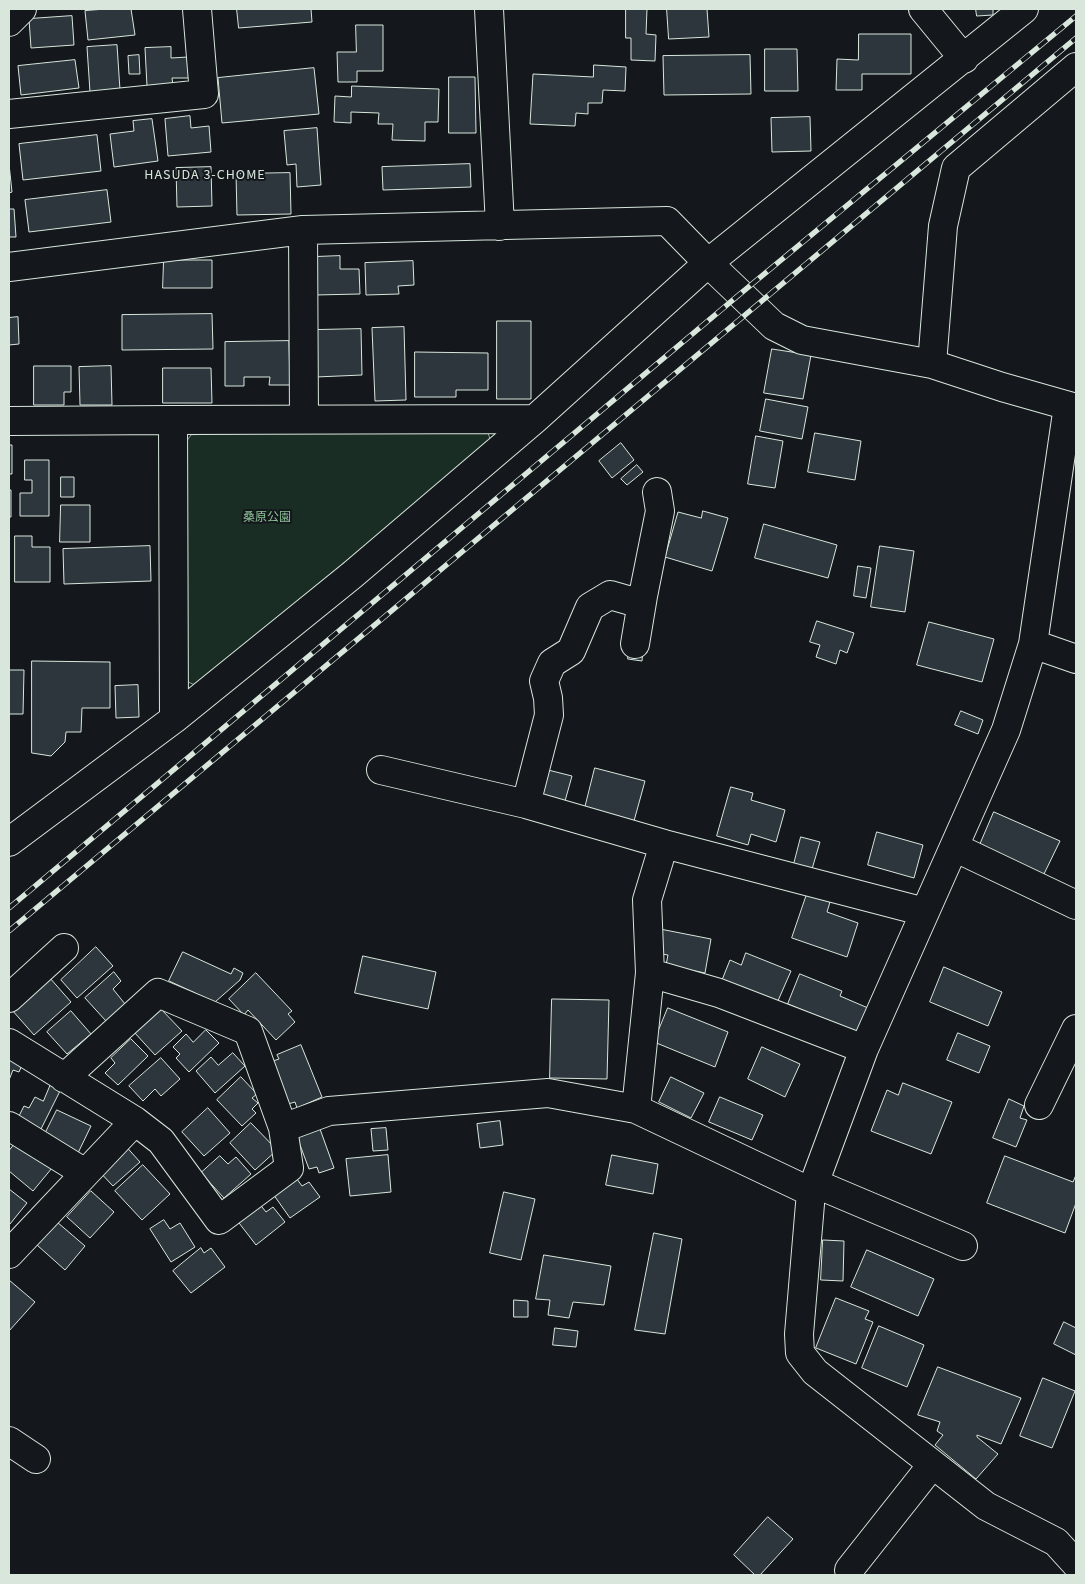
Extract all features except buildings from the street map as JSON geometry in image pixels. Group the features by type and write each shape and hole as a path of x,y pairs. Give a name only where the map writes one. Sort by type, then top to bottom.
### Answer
{"street":[{"path":"9,22 22,9"},
{"path":"9,114 204,94 197,9"},
{"path":"489,9 500,226"},
{"path":"923,9 964,59"},
{"path":"9,842 174,719 352,575 535,419 708,263 1024,9"},
{"path":"932,364 943,226 956,168 1076,67"},
{"path":"9,267 303,230 668,221 708,263 774,326 802,340 932,364 1002,388 1072,407 1033,644 1006,730 864,1049 812,1188 799,1334 800,1353 815,1372 986,1506 1056,1542 1076,1564"},
{"path":"303,230 304,419"},
{"path":"9,421 535,419"},
{"path":"174,420 174,719"},
{"path":"635,644 660,511 657,492"},
{"path":"526,804 549,715 544,681 552,663 571,651 590,607 610,595 630,601 643,596"},
{"path":"1033,644 1076,659"},
{"path":"381,770 526,804 664,844 925,912"},
{"path":"636,1109 650,973 647,900 664,844"},
{"path":"954,847 1076,905"},
{"path":"9,998 64,948"},
{"path":"650,973 719,993 864,1049"},
{"path":"9,1043 64,1078 135,1122 161,1141 219,1220 289,1168 283,1128 248,1031 158,993 64,1078"},
{"path":"1039,1105 1076,1029"},
{"path":"283,1128 329,1111 548,1092 636,1109 812,1188 963,1246"},
{"path":"9,1254 135,1122"},
{"path":"9,1126 85,1173"},
{"path":"9,1441 36,1459"},
{"path":"849,1570 932,1465"}],"green space":[{"name":"桑原公園","path":"487,430 491,442 195,685 181,679 183,446 191,435"}],"railway":[{"path":"9,908 740,294 1076,16"},
{"path":"9,931 1076,38"}],"district":[{"name":"HASUDA 3-CHOME","path":"205,176"}]}
